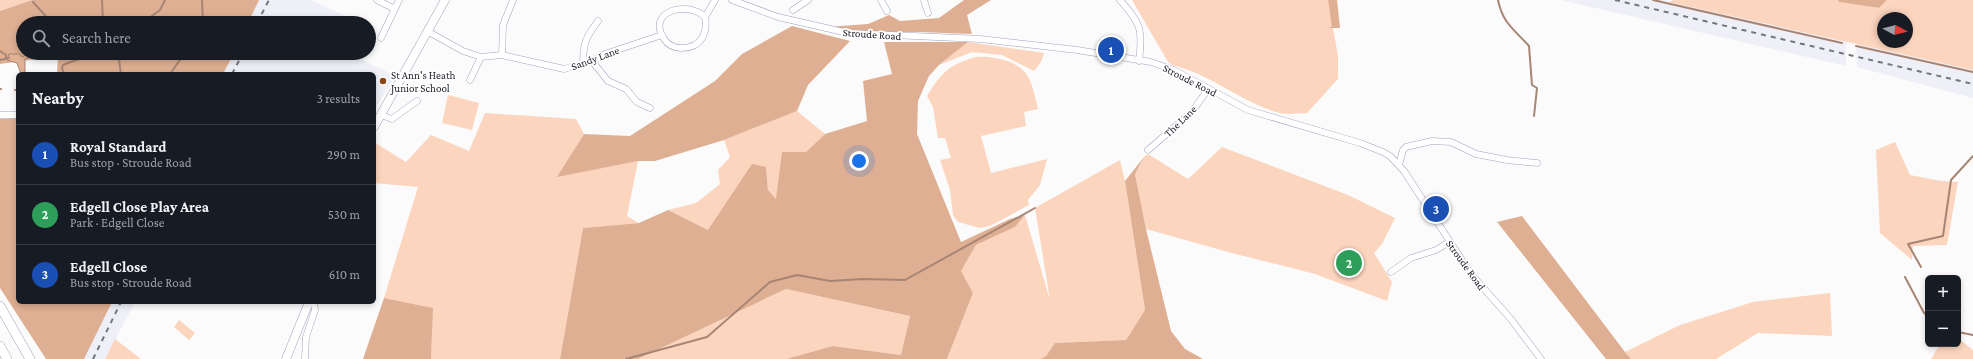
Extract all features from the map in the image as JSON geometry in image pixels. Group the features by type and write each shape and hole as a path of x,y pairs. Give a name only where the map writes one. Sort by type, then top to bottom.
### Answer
{"highway":[{"path":"0,306 30,359"},
{"path":"0,346 7,359"}],"main road":[{"path":"376,124 445,0"},
{"path":"286,359 308,304"}],"street":[{"path":"377,0 395,9"},
{"path":"381,38 399,0"},
{"path":"502,54 503,24 513,0"},
{"path":"705,17 715,0"},
{"name":"Stroude Road","path":"732,0 778,17 848,33 974,38 1077,50 1160,65 1174,70 1248,110 1360,143 1390,156 1409,178 1449,242 1484,291 1510,318 1541,359"},
{"path":"793,10 808,0"},
{"path":"882,0 887,12"},
{"path":"924,0 928,13"},
{"path":"1120,0 1132,15 1140,29 1141,39 1139,61"},
{"path":"681,2 668,7 663,13 660,28 666,42 680,48 696,45 705,32 705,17 701,10 689,2"},
{"path":"583,64 583,47 588,34 598,21"},
{"name":"Sandy Lane","path":"427,32 463,51 481,57 502,54 564,69 592,61 605,54 662,35"},
{"path":"470,80 481,57"},
{"path":"592,61 608,81 626,89 638,102 650,108"},
{"name":"The Lane","path":"1148,150 1192,112 1208,89"},
{"path":"381,115 392,119 417,101"},
{"path":"0,115 16,115"},
{"path":"1390,156 1409,146 1432,141 1451,142 1476,154 1507,160 1537,163"},
{"path":"1399,165 1403,150"},
{"path":"1391,272 1412,258 1436,250 1449,242"},
{"path":"305,359 306,337 315,310 314,304"}],"shaded area":[{"path":"0,0 32,0 0,11"},
{"path":"32,0 259,0 251,16 16,16 16,60 29,60 0,64 0,11"},
{"path":"259,0 311,0 345,16 251,16"},
{"path":"964,0 991,0 967,15 972,34 865,32 828,27 868,24 889,15 900,21 939,18"},
{"path":"1132,0 1328,0 1338,56 1338,79 1307,113 1283,114 1266,108 1253,103 1200,75 1172,65 1168,62"},
{"path":"1328,0 1337,0 1340,28 1327,28 1332,27"},
{"path":"1561,0 1662,0 1846,42 1846,66"},
{"path":"1673,0 1838,0 1839,2 1879,8 1887,0 1973,0 1973,70 1669,2"},
{"path":"1838,0 1887,0 1879,8 1839,2"},
{"path":"792,26 850,41 808,85 797,111 724,140 655,161 638,161 557,177 584,134 630,136 715,81 742,54"},
{"path":"884,42 968,42 939,65 929,76 918,101 917,134 961,242 1010,219 1025,215 1015,227 976,245 961,271 973,293 947,359 786,359 833,346 901,355 910,316 786,289 638,359 560,359 583,228 639,223 668,210 708,230 752,164 766,167 768,190 776,199 782,152 806,152 825,134 867,121 863,81 892,74"},
{"path":"968,42 1044,53 1041,62 1034,71 1002,55 972,52 939,65"},
{"path":"1856,44 1973,70 1973,98 1857,67"},
{"path":"9,54 16,54 16,60 25,60 25,72 20,72 17,63 7,60"},
{"path":"976,57 997,58 1011,62 1023,70 1031,83 1038,109 1024,112 1026,126 981,136 991,173 1047,159 1040,185 1028,200 1029,205 990,226 980,228 958,222 953,215 950,190 940,160 951,158 945,138 938,138 933,107 927,96 937,81 947,70 959,63"},
{"path":"58,60 230,60 224,72 57,72"},
{"name":"St Ann's Heath Junior School","path":"230,60 363,60 395,76 376,108 376,72 224,72"},
{"path":"448,95 479,103 472,130 442,123"},
{"path":"797,111 825,134 806,152 776,199 768,190 766,167 708,230 668,210 696,203 720,184 718,170 730,157 724,140"},
{"path":"485,113 576,119 584,134 558,176 638,161 627,216 639,223 583,228 560,359 431,359 432,308 384,298 418,187 376,183 376,143 406,162 431,135 469,151"},
{"path":"16,118 16,304 111,304 84,359 46,359 0,288 0,119"},
{"path":"1895,142 1910,175 1941,181 1958,182 1947,245 1913,246 1912,260 1880,233 1876,150"},
{"path":"1222,147 1348,195 1395,218 1382,244 1374,253 1392,282 1387,301 1315,274 1146,229 1135,174 1144,157 1148,154 1188,179"},
{"path":"1144,157 1135,174 1146,229 1171,331 1185,349 1203,359 1040,359 1046,356 1055,343 1126,340 1145,310 1125,181"},
{"path":"1120,160 1125,181 1145,310 1126,340 1055,343 1046,356 1040,359 947,359 973,293 961,271 976,245 1015,227 1025,215 1050,300 1035,208"},
{"path":"1522,216 1631,359 1606,359 1497,222"},
{"path":"786,289 910,316 901,355 833,346 786,359 638,359"},
{"path":"1830,293 1832,336 1758,333 1716,359 1631,359 1625,352 1680,325 1753,302"},
{"path":"384,298 433,308 431,359 363,359"},
{"path":"111,304 134,304 105,359 84,359"},
{"path":"179,320 195,333 189,340 174,327"},
{"path":"115,339 141,359 105,359"},
{"path":"1961,340 1973,350 1973,359 1931,359 1938,347 1961,347"}],"waterway":[{"path":"102,0 103,16"},
{"path":"152,16 160,10 165,0"},
{"path":"202,0 203,16"},
{"path":"1498,0 1506,21 1529,46 1532,85 1537,88 1534,116"},
{"path":"1653,0 1842,43"},
{"path":"33,2 46,16"},
{"path":"1856,46 1973,72"},
{"path":"0,51 6,55 6,58"},
{"path":"0,60 9,58"},
{"path":"63,71 63,65 76,60"},
{"path":"119,60 121,72"},
{"path":"171,72 180,60"},
{"path":"1921,267 1908,244 1943,236 1951,180 1973,156"},
{"path":"626,359 707,337 770,282 797,275 830,281 863,279 905,280 1035,208"},
{"path":"1905,277 1925,314"},
{"path":"1961,333 1973,335"}],"railway":[{"path":"261,16 269,0"},
{"path":"1615,0 1973,84"},
{"path":"233,72 239,60"},
{"path":"93,359 120,304"}],"place":[{"name":"Royal Standard","path":"1111,50"},
{"name":"St Ann's Heath Junior School","path":"383,81"},
{"name":"Edgell Close","path":"1436,209"},
{"name":"Edgell Close Play Area","path":"1349,263"}]}
